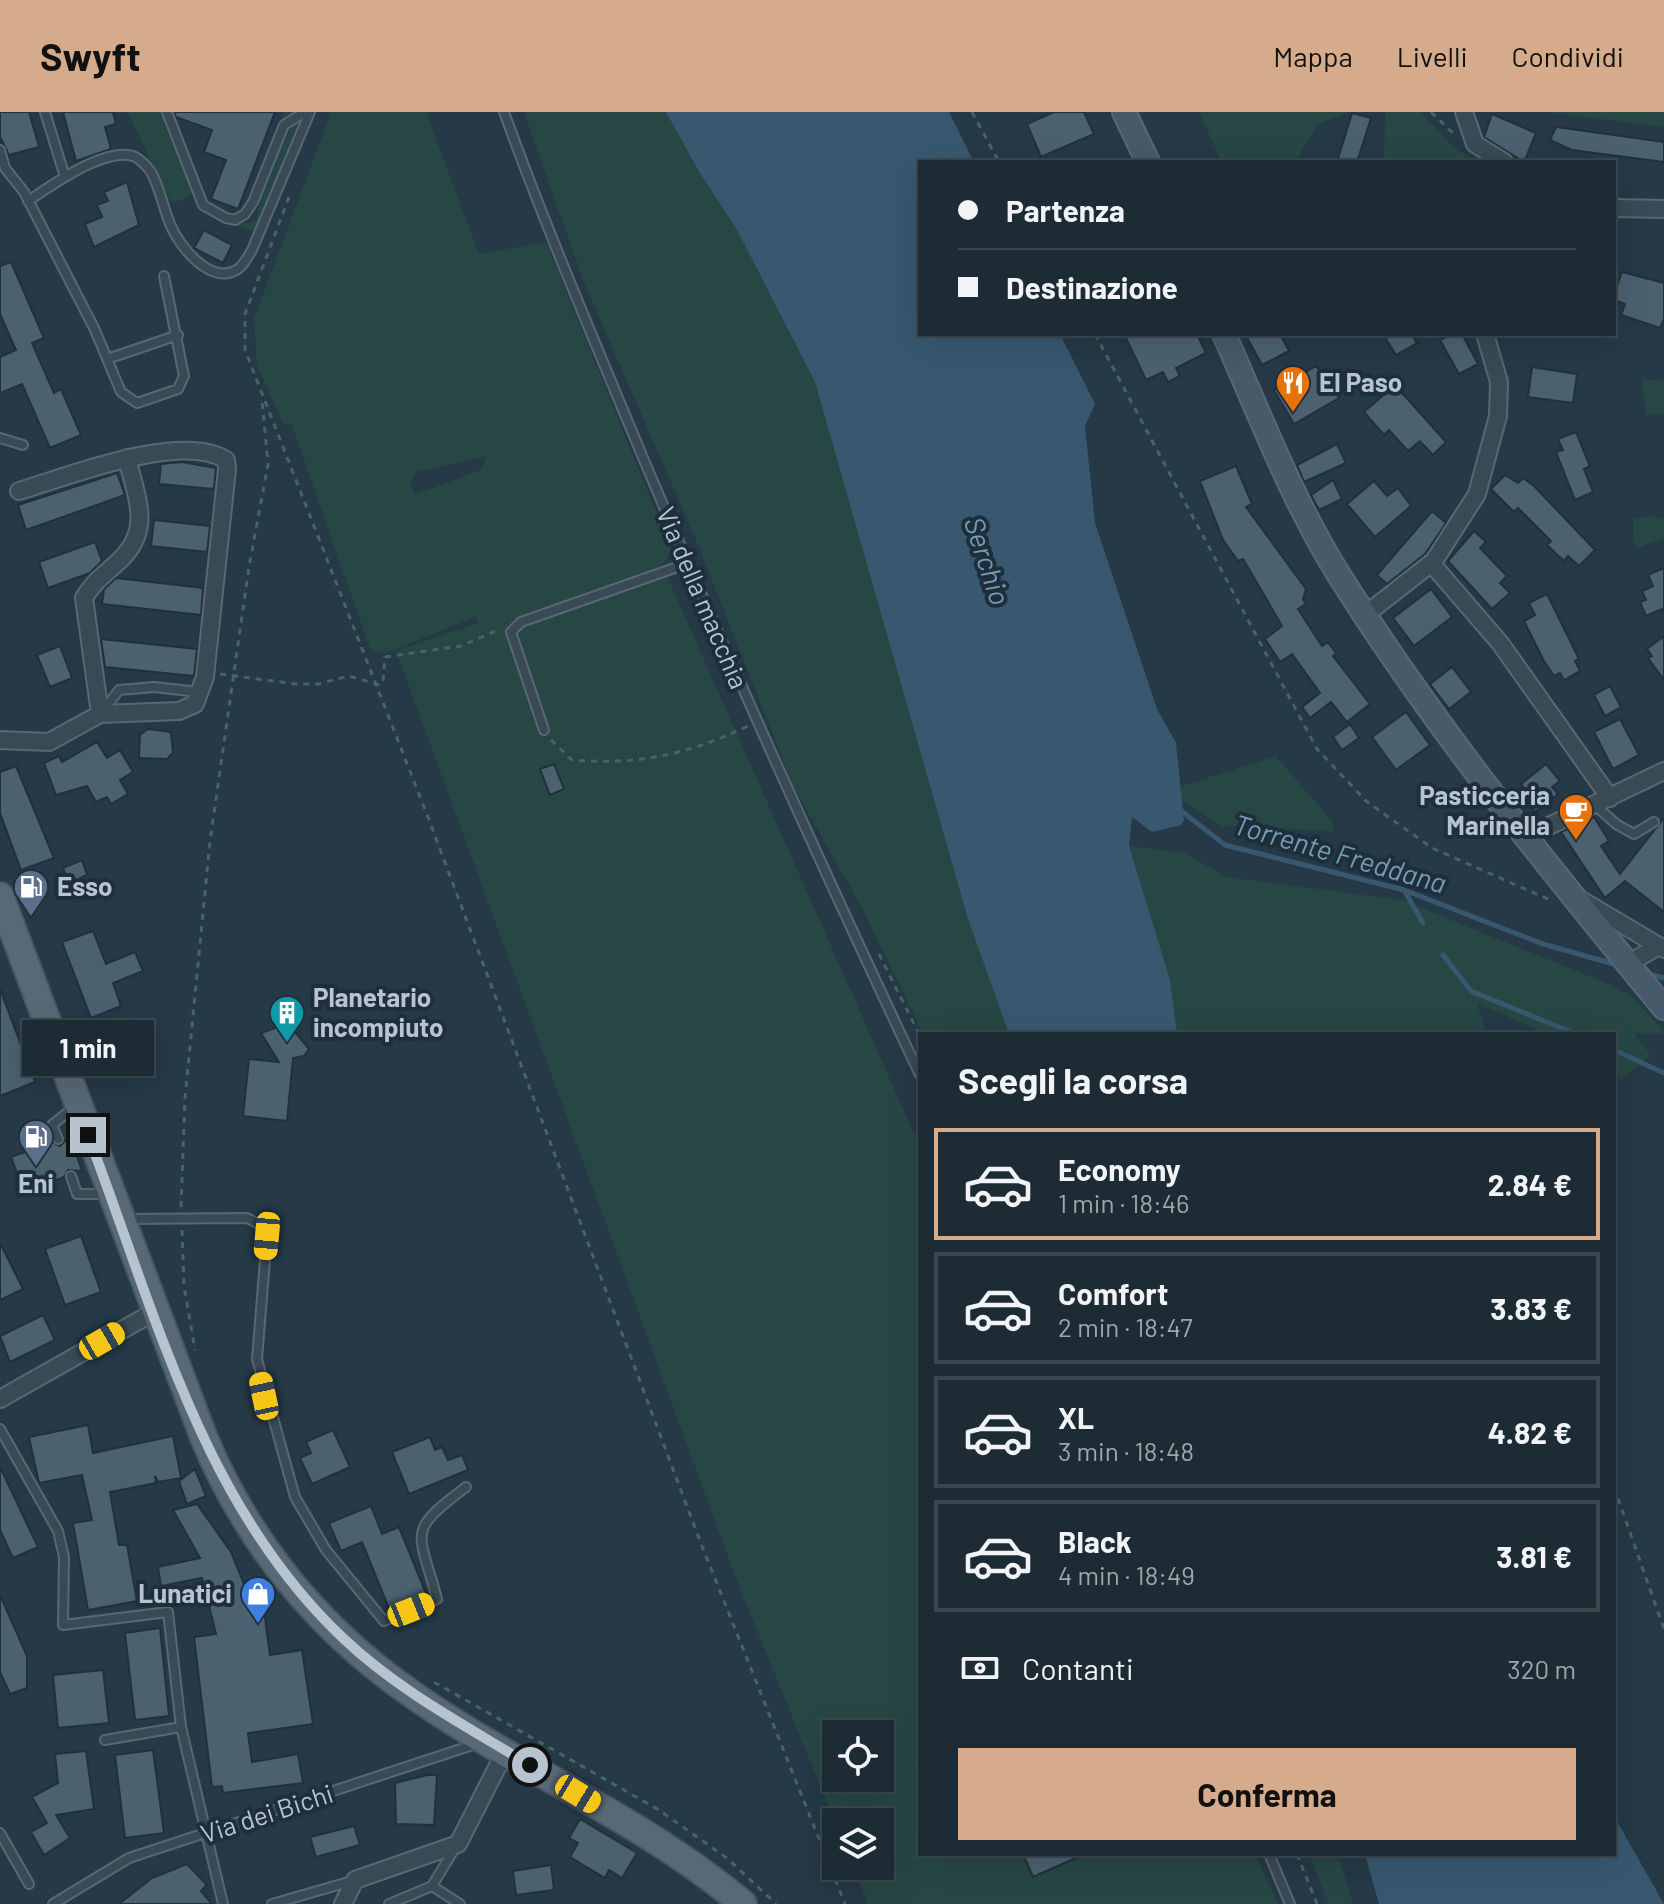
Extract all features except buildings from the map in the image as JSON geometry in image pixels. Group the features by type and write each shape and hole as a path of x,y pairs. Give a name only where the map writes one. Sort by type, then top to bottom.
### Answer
{"main road":[{"path":"1124,112 1147,160"},
{"path":"1225,336 1276,454 1317,536 1365,615 1526,837 1590,917 1621,947 1664,1008"},
{"path":"0,896 154,1312 211,1456 267,1552 304,1599 373,1665 497,1745 673,1851 743,1904"}],"street":[{"path":"1464,112 1475,144 1501,160"},
{"path":"1616,208 1664,209"},
{"path":"1365,615 1431,563 1477,494 1498,416 1499,382 1486,336"},
{"path":"0,740 49,742 100,714 179,711 195,704 202,684 228,485 226,460 195,451 144,453 19,491"},
{"path":"100,714 84,598 92,584 132,548 140,533 139,511 127,458"},
{"path":"1431,563 1500,643 1603,801"},
{"path":"1526,837 1664,771"},
{"path":"1571,894 1621,947 1661,948"},
{"path":"0,1399 154,1312"},
{"path":"343,1904 355,1880 458,1844 497,1745"}],"lane":[{"path":"45,112 65,177"},
{"path":"167,112 203,205 235,220 245,214 253,202 284,125 308,112"},
{"path":"28,201 65,177 119,155 138,159 150,171 171,227 184,247 210,270 226,275 240,269 252,250 308,112"},
{"name":"Via della macchia","path":"504,112 548,234 686,564 795,813 918,1071"},
{"path":"0,150 5,168 28,201 121,392 137,403 178,389 184,376 164,276"},
{"path":"107,359 178,335"},
{"path":"0,438 23,445"},
{"path":"544,730 511,632 521,622 686,564"},
{"path":"100,714 119,690 202,684"},
{"path":"1603,801 1616,824 1634,834 1654,822"},
{"path":"58,1139 52,1125 77,1105"},
{"path":"71,1176 77,1194 110,1194"},
{"path":"120,1219 247,1218 259,1224 267,1236 257,1359 295,1497 326,1550 384,1621 437,1599 420,1532 427,1517 466,1487"},
{"path":"0,1429 58,1531 64,1557 63,1625 168,1612 181,1727 223,1904"},
{"path":"105,1740 181,1727"},
{"name":"Via dei Bichi","path":"53,1904 129,1858 439,1759 497,1745"},
{"path":"0,1833 29,1884"},
{"path":"389,1904 432,1886 458,1844"},
{"path":"1270,1856 1290,1904"},
{"path":"272,1904 355,1880"},
{"path":"432,1886 460,1904"}],"path":[{"path":"972,112 998,160"},
{"path":"294,186 245,314 245,350 567,1180 700,1541 845,1904"},
{"path":"1096,336 1317,749 1366,801 1432,848 1590,917"},
{"path":"196,1357 184,1286 181,1218 187,1083 210,841 268,464 262,397"},
{"path":"202,684 234,674 296,684 318,684 349,676 375,686 383,682 385,657 461,646 521,622"},
{"path":"544,730 572,760 598,762 625,758 652,760 704,746 736,732"},
{"path":"910,1015 918,1032"},
{"path":"1616,1493 1664,1629"},
{"path":"434,1682 659,1810 728,1859 776,1904"},
{"path":"1298,1856 1317,1904"}],"green space":[{"path":"127,112 161,112 194,193 172,204"},
{"path":"283,112 305,112 256,232 238,225 255,221 267,174 293,124 281,119"},
{"path":"331,112 426,112 479,254 546,242 672,551 662,565 918,1142 918,1856 1256,1856 1278,1904 868,1904 859,1880 894,1880 894,1808 829,1808 823,1792 894,1792 894,1720 822,1720 822,1790 734,1573 396,651 479,623 475,617 386,653 371,651 291,423 284,425 257,365 254,319","holes":["487,456 482,469 415,495 410,482 416,472"]},
{"path":"524,112 666,112 698,170 737,230 815,382 967,916 1008,1032 922,1032 861,906 794,788 699,547 583,280"},
{"path":"1199,112 1349,112 1318,124 1296,160 1221,160"},
{"path":"1385,112 1421,112 1455,148 1473,160 1384,160"},
{"path":"1545,112 1664,112 1664,127"},
{"path":"1641,379 1664,381 1664,414 1646,415"},
{"path":"1651,516 1664,519 1664,538 1637,548 1633,542 1633,519"},
{"path":"1276,756 1332,821 1334,831 1221,826 1179,798 1179,787"},
{"path":"1129,846 1185,853 1226,877 1402,900 1611,985 1630,995 1663,1029 1663,1034 1635,1033 1650,1055 1623,1078 1616,1076 1616,1032 1542,1032 1477,1003 1485,1032 1176,1032"},
{"path":"1310,1856 1339,1856 1353,1904 1329,1904"}],"water":[{"name":"Serchio","path":"666,112 949,112 973,160 918,160 918,336 1061,336 1095,404 1085,426 1095,523 1157,709 1176,743 1184,820 1181,825 1152,832 1132,817 1129,846 1170,980 1177,1032 1008,1032 967,916 815,382 737,230 698,170"},
{"path":"1616,1820 1664,1904 1379,1904 1366,1856 1616,1856"}],"waterway":[{"name":"Torrente Freddana","path":"1175,806 1225,845 1404,890 1543,944 1617,965"},
{"path":"1404,890 1423,923"},
{"path":"1443,955 1471,991 1571,1032"},
{"name":"Torrente Freddana","path":"1646,973 1664,978"},
{"path":"1616,1051 1664,1073"}],"place":[{"name":"El Paso","path":"1293,414"},
{"name":"Pasticceria Marinella","path":"1576,842"},
{"name":"Esso","path":"31,918"},
{"name":"Planetario incompiuto","path":"287,1044"},
{"name":"Eni","path":"36,1168"},
{"name":"Lunatici","path":"258,1625"}],"route":[{"path":"88,1135 211,1456 226,1487 267,1552 304,1599 373,1665 447,1715 530,1765"}]}
